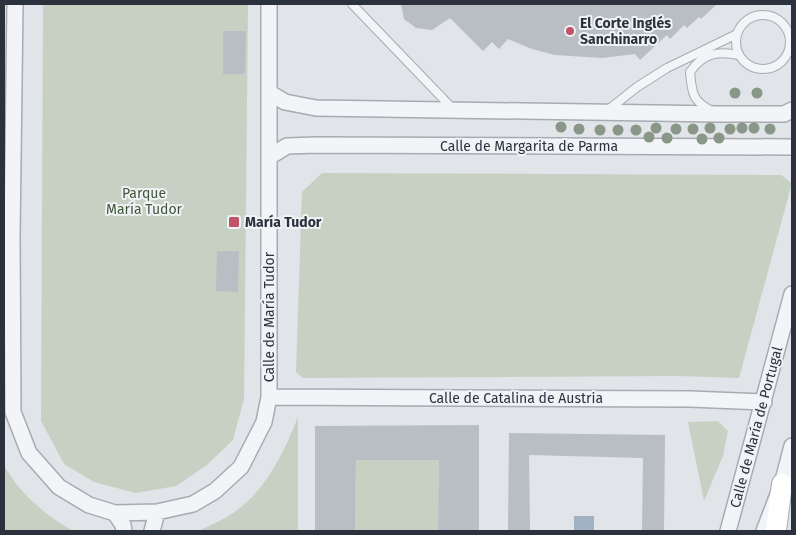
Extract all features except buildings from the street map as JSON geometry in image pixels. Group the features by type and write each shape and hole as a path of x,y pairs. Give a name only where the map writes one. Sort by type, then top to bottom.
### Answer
{"street":[{"name":"Calle de María Tudor","path":"15,4 8,209 13,412 30,453 60,487 90,504 115,513 157,512 193,504 215,491 241,467 264,422 269,397 270,4"},
{"path":"270,93 285,102 316,108 452,108 718,114 784,114 792,110"},
{"name":"Calle de Margarita de Parma","path":"269,157 287,146 316,145 792,147"},
{"name":"Calle de María de Portugal","path":"728,531 792,294"},
{"name":"Calle de Catalina de Austria","path":"269,397 690,399 764,402"},
{"path":"764,531 789,463 792,446"},
{"path":"776,531 782,484"},
{"path":"152,531 157,512"},
{"path":"115,513 123,525 124,531"}],"lane":[{"path":"352,4 452,108"},
{"path":"608,111 637,87 667,68 737,34 748,19 766,15 782,22 790,39 786,57 772,68 753,67 740,55 737,49 737,34"},
{"path":"718,114 699,104 692,92 690,72 697,62 706,55 720,52 740,55"}],"green space":[{"name":"Parque María Tudor","path":"43,4 248,4 244,399 233,440 207,465 176,486 136,493 94,482 64,464 41,421"},
{"path":"322,173 781,175 792,183 739,378 677,376 303,378 296,372 302,192"},
{"path":"298,417 298,531 198,531 232,514 257,492 280,456"},
{"path":"718,421 728,431 723,456 704,501 688,422"},
{"path":"356,460 439,460 438,531 355,531"},
{"path":"4,465 25,494 53,518 73,531 4,531"}],"water":[{"path":"574,516 594,516 594,531 574,531"}],"place":[{"name":"El Corte Inglés Sanchinarro","path":"570,31"},
{"name":"María Tudor","path":"234,222"}]}
